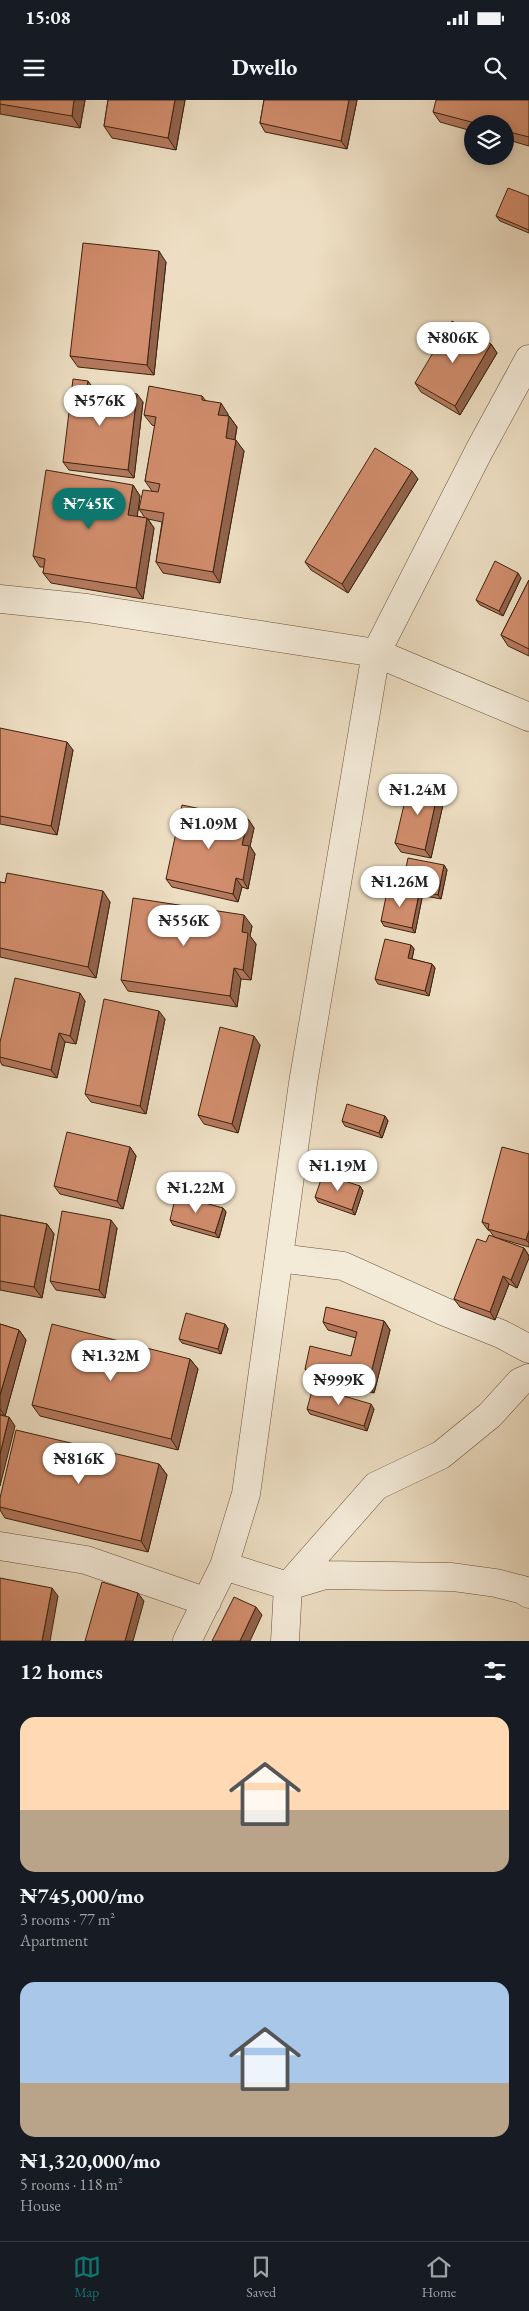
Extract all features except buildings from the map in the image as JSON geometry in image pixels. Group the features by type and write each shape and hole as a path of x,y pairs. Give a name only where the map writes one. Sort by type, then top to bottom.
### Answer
{"street":[{"path":"186,1641 224,1566 246,1494 303,1083 376,653 479,451 529,359"},
{"path":"0,599 87,608 376,653 529,717"},
{"path":"279,1258 343,1266 443,1311 501,1334 529,1349"},
{"path":"285,1641 288,1586 376,1486 441,1455 490,1415 520,1382 529,1378"},
{"path":"0,1546 86,1560 207,1602"},
{"path":"224,1566 288,1586 326,1575 452,1577 496,1583 523,1590 529,1594"}]}
